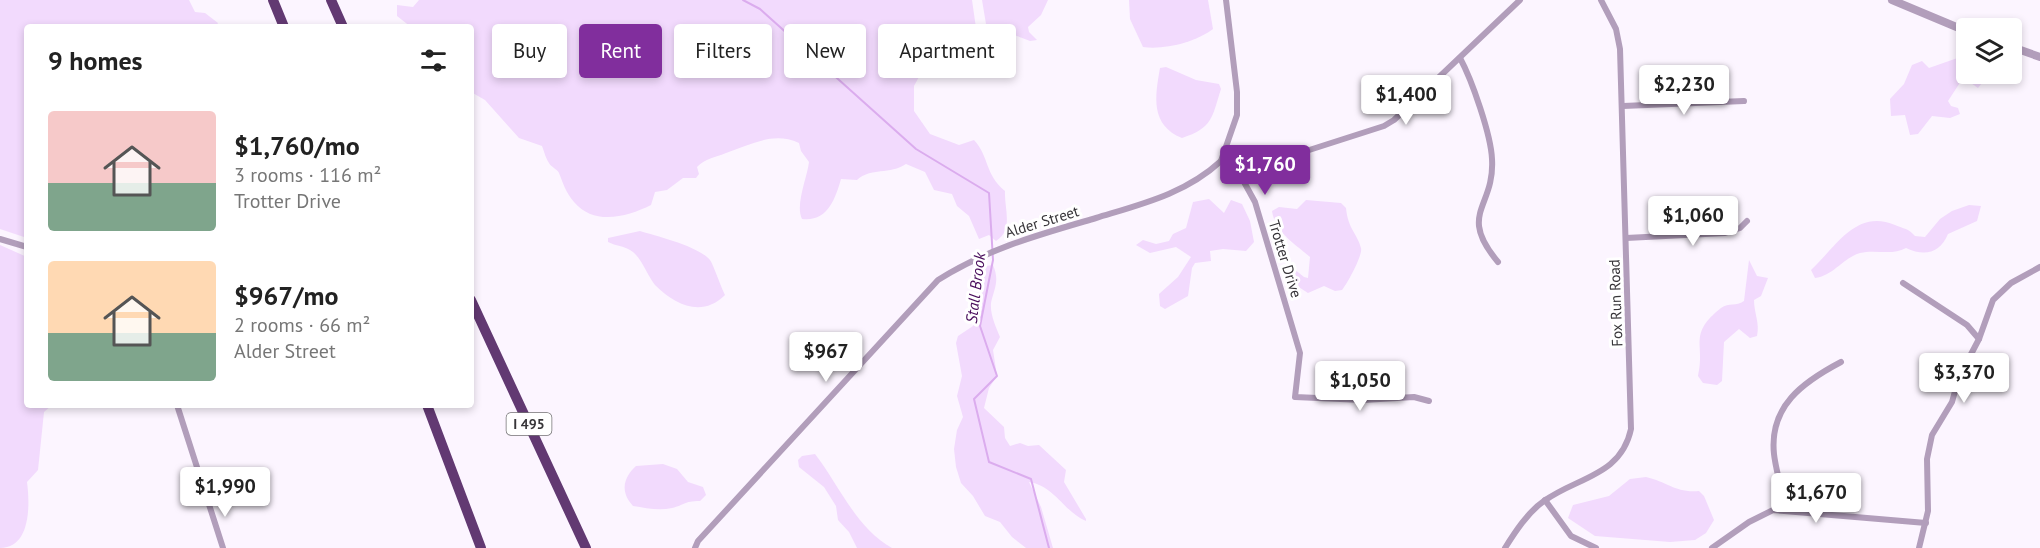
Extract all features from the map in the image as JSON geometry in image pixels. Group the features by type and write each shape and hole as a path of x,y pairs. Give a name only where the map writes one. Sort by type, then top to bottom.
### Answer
{"highway":[{"path":"273,0 283,24"},
{"path":"331,0 342,24"},
{"name":"I 495","path":"474,306 586,548"},
{"path":"428,408 481,548"}],"street":[{"path":"1221,161 1237,115 1237,92 1226,0"},
{"path":"1245,182 1275,161 1384,126 1412,105 1520,0"},
{"name":"Fox Run Road","path":"1506,548 1522,524 1545,500 1609,466 1624,450 1629,440 1632,406 1623,106 1616,28 1601,0"},
{"path":"1892,0 1956,27"},
{"path":"2022,51 2040,57"},
{"path":"1460,58 1469,76 1492,157 1492,176 1480,209 1478,229 1480,238 1498,262"},
{"path":"1623,106 1744,101"},
{"name":"Trotter Drive","path":"1221,161 1245,182 1255,202 1300,353 1295,397 1363,400 1414,397 1429,401"},
{"name":"Alder Street","path":"695,548 698,541 728,507 938,280 971,259 988,252 1157,200 1187,187 1221,161"},
{"path":"1626,238 1725,233 1740,228 1747,221"},
{"path":"0,239 24,247"},
{"path":"1919,548 1926,523 1929,442 1952,402 1959,377 1979,339 1993,300 2011,284 2040,267"},
{"path":"1903,284 1967,325 1979,339"},
{"path":"1783,509 1774,456 1777,421 1786,402 1799,387 1841,362"},
{"path":"178,408 223,548"},
{"path":"1545,500 1571,536 1596,548"},
{"path":"1712,548 1756,517 1783,509 1926,523"}],"shaded area":[{"path":"0,0 189,0 195,12 205,13 218,23 24,24 24,237 0,229"},
{"path":"419,0 972,0 975,24 878,24 878,78 918,78 914,86 914,111 930,134 959,145 974,140 983,153 990,172 1005,191 1007,218 1005,231 996,241 989,235 979,239 969,216 957,206 952,194 934,190 925,172 906,164 868,174 857,180 841,179 829,208 818,217 802,219 800,206 809,162 801,151 799,143 780,138 762,140 707,160 697,167 699,174 696,178 683,178 667,190 655,192 651,205 642,209 611,217 591,214 582,210 571,199 559,173 551,166 542,146 519,138 485,100 474,94 474,24 407,24 397,16 397,5 413,7"},
{"path":"982,0 1048,0 1041,15 1028,27 1029,32 1037,40 1030,41 1016,36 1016,24 986,24"},
{"path":"1129,0 1208,0 1213,29 1198,38 1180,44 1143,47 1130,19"},
{"path":"1956,59 1956,84 1959,84 1948,101 1951,106 1958,108 1960,114 1950,118 1932,116 1918,134 1910,135 1905,115 1891,116 1890,99 1904,84 1912,65 1922,61 1929,68"},
{"path":"1166,67 1196,80 1219,84 1221,89 1210,120 1200,130 1182,138 1164,126 1157,109 1160,68"},
{"path":"1209,199 1224,213 1231,200 1242,204 1250,221 1254,242 1246,251 1223,249 1210,251 1211,261 1195,263 1192,268 1188,296 1165,309 1160,306 1159,294 1178,277 1191,257 1176,247 1150,253 1136,245 1143,240 1156,244 1169,241 1173,234 1186,228 1193,202"},
{"path":"1306,200 1341,203 1346,208 1361,252 1342,290 1335,291 1324,286 1308,293 1291,282 1291,270 1294,269 1308,278 1310,257 1281,231 1272,211 1279,207 1297,209"},
{"path":"1969,205 1981,206 1977,221 1948,234 1941,245 1931,252 1919,252 1906,248 1895,252 1866,252 1854,255 1821,277 1815,278 1811,270 1847,233 1858,226 1881,221 1906,229 1915,236 1925,237 1940,219 1952,211"},
{"path":"640,231 678,242 705,255 711,262 725,295 707,306 698,307 680,303 663,292 655,285 634,253 608,242 608,238"},
{"path":"0,245 24,256 24,408 49,408 44,412 38,470 27,482 28,513 23,533 18,541 0,548"},
{"path":"1749,260 1757,276 1768,278 1761,296 1754,300 1757,336 1750,338 1739,329 1724,342 1722,381 1717,385 1703,383 1698,376 1701,333 1711,317 1721,308 1744,301"},
{"path":"993,265 996,280 991,307 1000,337 993,350 997,376 989,388 984,408 1004,427 1005,438 1010,446 1020,443 1028,446 1039,445 1066,470 1064,482 1086,521 1071,512 1046,489 1029,482 1041,507 1053,548 1026,548 1012,537 1000,522 985,516 973,496 961,483 956,467 954,449 957,430 963,417 957,396 962,376 956,343 958,336 973,326 980,276 986,266"},
{"path":"815,454 858,518 879,539 892,548 857,548 849,532 838,520 836,506 824,487 799,467 798,460 802,456"},
{"path":"663,464 677,469 688,482 703,487 706,495 700,501 687,502 667,509 633,506 625,490 628,475 636,466"},
{"path":"1646,477 1677,489 1699,491 1704,496 1714,520 1706,533 1695,540 1670,542 1595,536 1568,518 1573,505 1609,496 1630,479"}],"waterway":[{"name":"Stall Brook","path":"743,0 760,9 916,149 989,193 993,260 980,326 997,376 974,399 989,462 1031,479 1049,548"}]}
